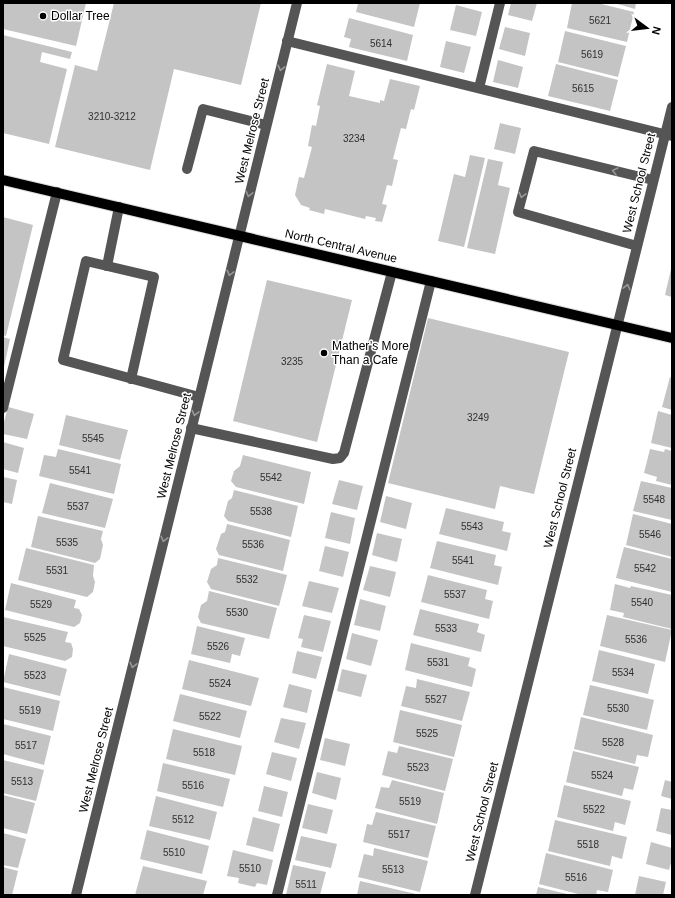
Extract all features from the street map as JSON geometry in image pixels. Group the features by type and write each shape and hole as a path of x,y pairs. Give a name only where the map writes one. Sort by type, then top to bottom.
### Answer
{"main road":[{"name":"North Central Avenue","path":"3,180 672,338"}],"street":[{"name":"West Melrose Street","path":"76,895 297,3"},
{"path":"479,88 500,3"},
{"path":"287,41 669,135"},
{"name":"West School Street","path":"475,895 653,180 669,135 672,107"},
{"path":"187,169 203,109 266,126"},
{"path":"637,246 518,212 534,151 653,180"},
{"path":"3,408 57,192"},
{"path":"107,266 119,207"},
{"path":"131,379 154,277 86,261 63,360 131,379 199,397"},
{"path":"191,428 332,459 340,458 344,453 392,272"},
{"path":"277,895 431,281"}],"building":[{"name":"Dollar Tree","path":"3,3 86,3 76,46 3,29"},
{"path":"114,3 261,3 241,85 174,69 150,170 55,147 75,65 97,71"},
{"path":"355,3 420,3 414,27 356,12 358,4"},
{"path":"511,3 537,3 532,21 508,15"},
{"path":"572,3 597,3 634,12 627,42 567,28"},
{"path":"614,3 636,3 635,9"},
{"path":"456,5 482,12 476,36 450,30"},
{"path":"349,18 413,35 407,61 349,47 351,39 344,37"},
{"path":"505,27 530,33 525,56 499,49"},
{"path":"565,31 626,46 618,77 558,62"},
{"path":"3,35 72,52 70,59 42,52 40,62 67,69 49,144 3,133"},
{"path":"446,41 471,47 464,73 440,67"},
{"path":"498,60 523,67 518,88 493,82"},
{"path":"327,64 355,71 349,96 380,103 380,100 384,101 390,79 420,86 414,110 411,109 406,129 401,128 393,159 398,160 392,186 387,185 382,204 387,205 382,222 375,221 376,218 366,216 365,219 325,209 324,214 309,210 310,208 301,205 295,195 299,177 304,178 312,147 308,146 312,125 316,126 320,106 317,105"},
{"path":"556,64 618,80 610,111 548,96"},
{"path":"500,123 521,128 515,154 494,149"},
{"path":"470,155 485,158 464,247 438,241 454,174 465,177"},
{"path":"488,159 503,162 498,185 510,188 495,254 467,248"},
{"path":"3,217 33,225 6,336 3,335"},
{"path":"672,269 672,297 665,295"},
{"path":"267,280 352,300 317,442 233,421"},
{"path":"428,318 569,352 534,494 500,486 495,509 388,483"},
{"path":"3,337 10,339 4,367 3,367"},
{"path":"670,377 672,378 672,410 662,407"},
{"path":"8,407 34,414 27,439 3,434 3,426"},
{"path":"658,411 672,415 672,448 651,443"},
{"path":"66,415 128,430 120,460 59,445"},
{"path":"3,442 24,448 18,473 3,469"},
{"path":"58,449 121,464 114,494 39,476 44,455 56,457"},
{"path":"650,449 664,452 665,449 672,451 672,485 656,481 657,477 644,473"},
{"path":"243,455 311,472 304,504 236,487 231,481 234,471 240,466"},
{"path":"3,477 17,480 12,504 3,502"},
{"path":"339,480 363,486 357,510 332,504"},
{"path":"641,481 672,488 672,520 633,511"},
{"path":"50,483 113,499 105,528 42,513"},
{"path":"234,490 298,506 291,537 228,521 224,516 228,501 232,498"},
{"path":"386,496 412,503 406,529 380,522"},
{"path":"446,508 504,522 502,531 511,533 507,551 439,534"},
{"path":"331,512 355,518 350,544 325,538"},
{"path":"633,514 672,524 672,557 626,545"},
{"path":"38,516 103,531 101,539 103,545 100,559 95,563 31,547"},
{"path":"227,524 290,540 283,571 219,555 216,549 221,534 225,532"},
{"path":"377,533 402,539 397,562 372,555"},
{"path":"437,541 496,555 494,565 502,567 498,585 430,568"},
{"path":"325,546 349,552 343,577 319,571"},
{"path":"624,547 672,559 672,592 616,578"},
{"path":"26,548 94,565 93,576 95,582 93,592 87,597 18,580"},
{"path":"218,558 287,575 279,606 211,589 207,582 211,569 217,565"},
{"path":"370,566 396,572 390,597 363,590"},
{"path":"428,575 487,590 485,599 493,601 489,619 421,602"},
{"path":"309,581 339,588 332,613 302,606"},
{"path":"11,583 76,600 74,608 79,609 82,615 80,623 74,627 5,610"},
{"path":"615,584 672,595 672,629 623,617 624,613 610,610"},
{"path":"209,591 277,608 269,639 201,623 198,617 201,605 207,601"},
{"path":"360,599 386,606 380,631 354,625"},
{"path":"420,609 479,624 477,632 485,635 481,652 413,635"},
{"path":"304,615 331,621 323,652 301,647 303,639 298,638"},
{"path":"607,615 672,630 665,662 600,646"},
{"path":"3,617 68,632 65,642 71,643 73,649 72,657 65,661 3,646"},
{"path":"197,626 245,638 240,656 232,654 230,663 191,654"},
{"path":"352,633 378,640 371,666 346,659"},
{"path":"411,643 470,658 468,666 476,669 472,687 405,670"},
{"path":"599,650 655,664 648,694 592,681"},
{"path":"297,651 322,657 316,679 292,673"},
{"path":"9,654 67,669 60,696 3,682"},
{"path":"189,660 259,678 251,706 182,689"},
{"path":"342,669 367,675 361,697 337,691"},
{"path":"417,679 470,692 462,721 401,706 406,686 416,688"},
{"path":"289,684 312,690 307,713 283,707"},
{"path":"590,685 654,700 647,730 583,715"},
{"path":"3,687 60,701 53,731 3,719"},
{"path":"180,694 247,711 240,738 173,721"},
{"path":"400,710 462,725 454,757 393,742"},
{"path":"581,717 653,735 648,757 637,755 635,764 574,749"},
{"path":"281,718 306,723 299,749 274,742"},
{"path":"3,724 51,736 44,765 3,754"},
{"path":"173,729 242,746 235,775 166,759"},
{"path":"325,738 350,744 345,766 320,760"},
{"path":"399,746 453,759 445,791 382,775 388,751 397,753"},
{"path":"573,751 639,767 633,790 624,788 622,796 566,782"},
{"path":"272,752 297,758 291,781 266,774"},
{"path":"3,760 44,770 36,801 3,793"},
{"path":"163,763 230,779 223,807 157,791"},
{"path":"317,772 341,778 336,800 312,793"},
{"path":"392,780 444,793 437,824 375,808 381,787 389,788"},
{"path":"665,780 672,782 672,799 661,796"},
{"path":"564,785 631,801 625,825 615,822 613,831 557,817"},
{"path":"264,786 288,792 282,817 258,811"},
{"path":"3,795 35,803 27,834 3,828"},
{"path":"156,796 217,812 210,840 149,826"},
{"path":"308,804 333,810 327,834 302,828"},
{"path":"661,808 672,810 672,835 656,831"},
{"path":"376,812 436,826 428,858 363,842 367,824 372,825"},
{"path":"253,817 280,824 273,852 246,845"},
{"path":"555,820 627,837 622,859 612,856 610,866 548,851"},
{"path":"147,830 209,846 202,874 140,859"},
{"path":"3,833 26,839 18,868 3,865"},
{"path":"301,836 337,844 331,868 295,860"},
{"path":"651,842 672,848 672,859 669,870 646,864"},
{"path":"374,848 428,861 420,892 358,877 364,854 373,856"},
{"path":"233,850 273,860 267,885 257,883 255,887 238,883 239,878 227,876"},
{"path":"546,853 613,870 608,892 597,890 596,895 582,895 539,884"},
{"path":"293,865 326,872 320,895 286,895"},
{"path":"143,866 207,881 203,895 135,895"},
{"path":"3,867 18,871 12,895 3,895"},
{"path":"639,876 666,882 663,895 635,895"},
{"path":"360,881 416,894 416,895 357,895"},
{"path":"538,887 567,894 567,895 536,895"}],"place":[{"name":"Dollar Tree","path":"43,16"},
{"name":"Mather’s More Than a Cafe","path":"324,353"}]}
